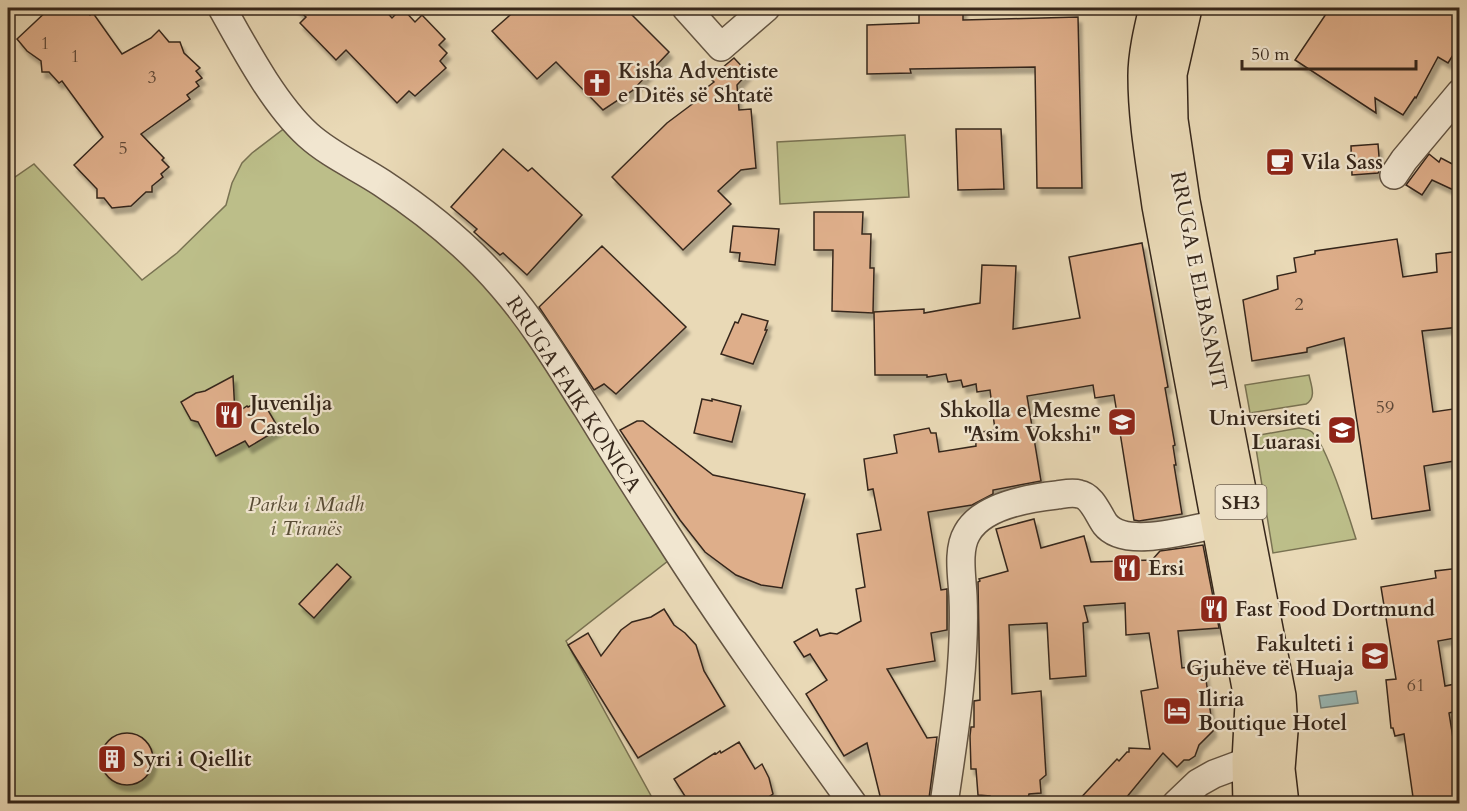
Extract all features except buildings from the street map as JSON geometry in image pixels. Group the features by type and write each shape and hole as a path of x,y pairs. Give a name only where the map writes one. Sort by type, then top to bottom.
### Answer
{"main road":[{"name":"RRUGA E ELBASANIT","path":"1156,8 1151,27 1145,75 1147,123 1159,206 1252,704 1249,761 1250,804"},
{"name":"RRUGA E ELBASANIT","path":"1185,8 1170,74 1171,120 1183,201 1279,696 1281,731 1278,770 1282,804"}],"street":[{"name":"RRUGA FAIK KONICA","path":"222,8 265,80 299,126 318,143 376,179 415,207 464,247 503,287 535,327 705,593 853,804"},
{"path":"686,8 721,47 766,8"},
{"path":"1394,175 1460,93"},
{"path":"944,804 954,736 963,645 962,548 966,534 974,524 993,512 1020,502 1044,496 1074,493 1087,498 1112,531 1126,536 1151,537 1218,524"},
{"path":"1176,804 1198,783 1214,774 1249,761"}],"green space":[{"name":"Parku i Madh i Tiranës","path":"294,121 464,247 678,553 566,641 655,803 8,803 8,182 34,164 142,280 177,253 226,205 232,183 242,163"},
{"path":"905,135 909,197 780,204 777,142"},
{"path":"1309,375 1312,395 1306,404 1250,413 1245,385"},
{"path":"1299,428 1312,432 1318,439 1337,482 1356,539 1273,553 1254,436"}],"water":[{"path":"1356,691 1358,703 1321,708 1319,696"}],"place":[{"name":"Kisha Adventiste e Ditës së Shtatë","path":"597,83"},
{"name":"Vila Sass","path":"1280,162"},
{"name":"Juvenilja Castelo","path":"229,415"},
{"name":"Shkolla e Mesme \"Asim Vokshi\"","path":"1122,422"},
{"name":"Universiteti Luarasi","path":"1342,430"},
{"name":"Ersi","path":"1127,568"},
{"name":"Fast Food Dortmund","path":"1214,609"},
{"name":"Fakulteti i Gjuhëve të Huaja","path":"1375,656"},
{"name":"Iliria Boutique Hotel","path":"1177,711"},
{"name":"Syri i Qiellit","path":"112,759"}]}
